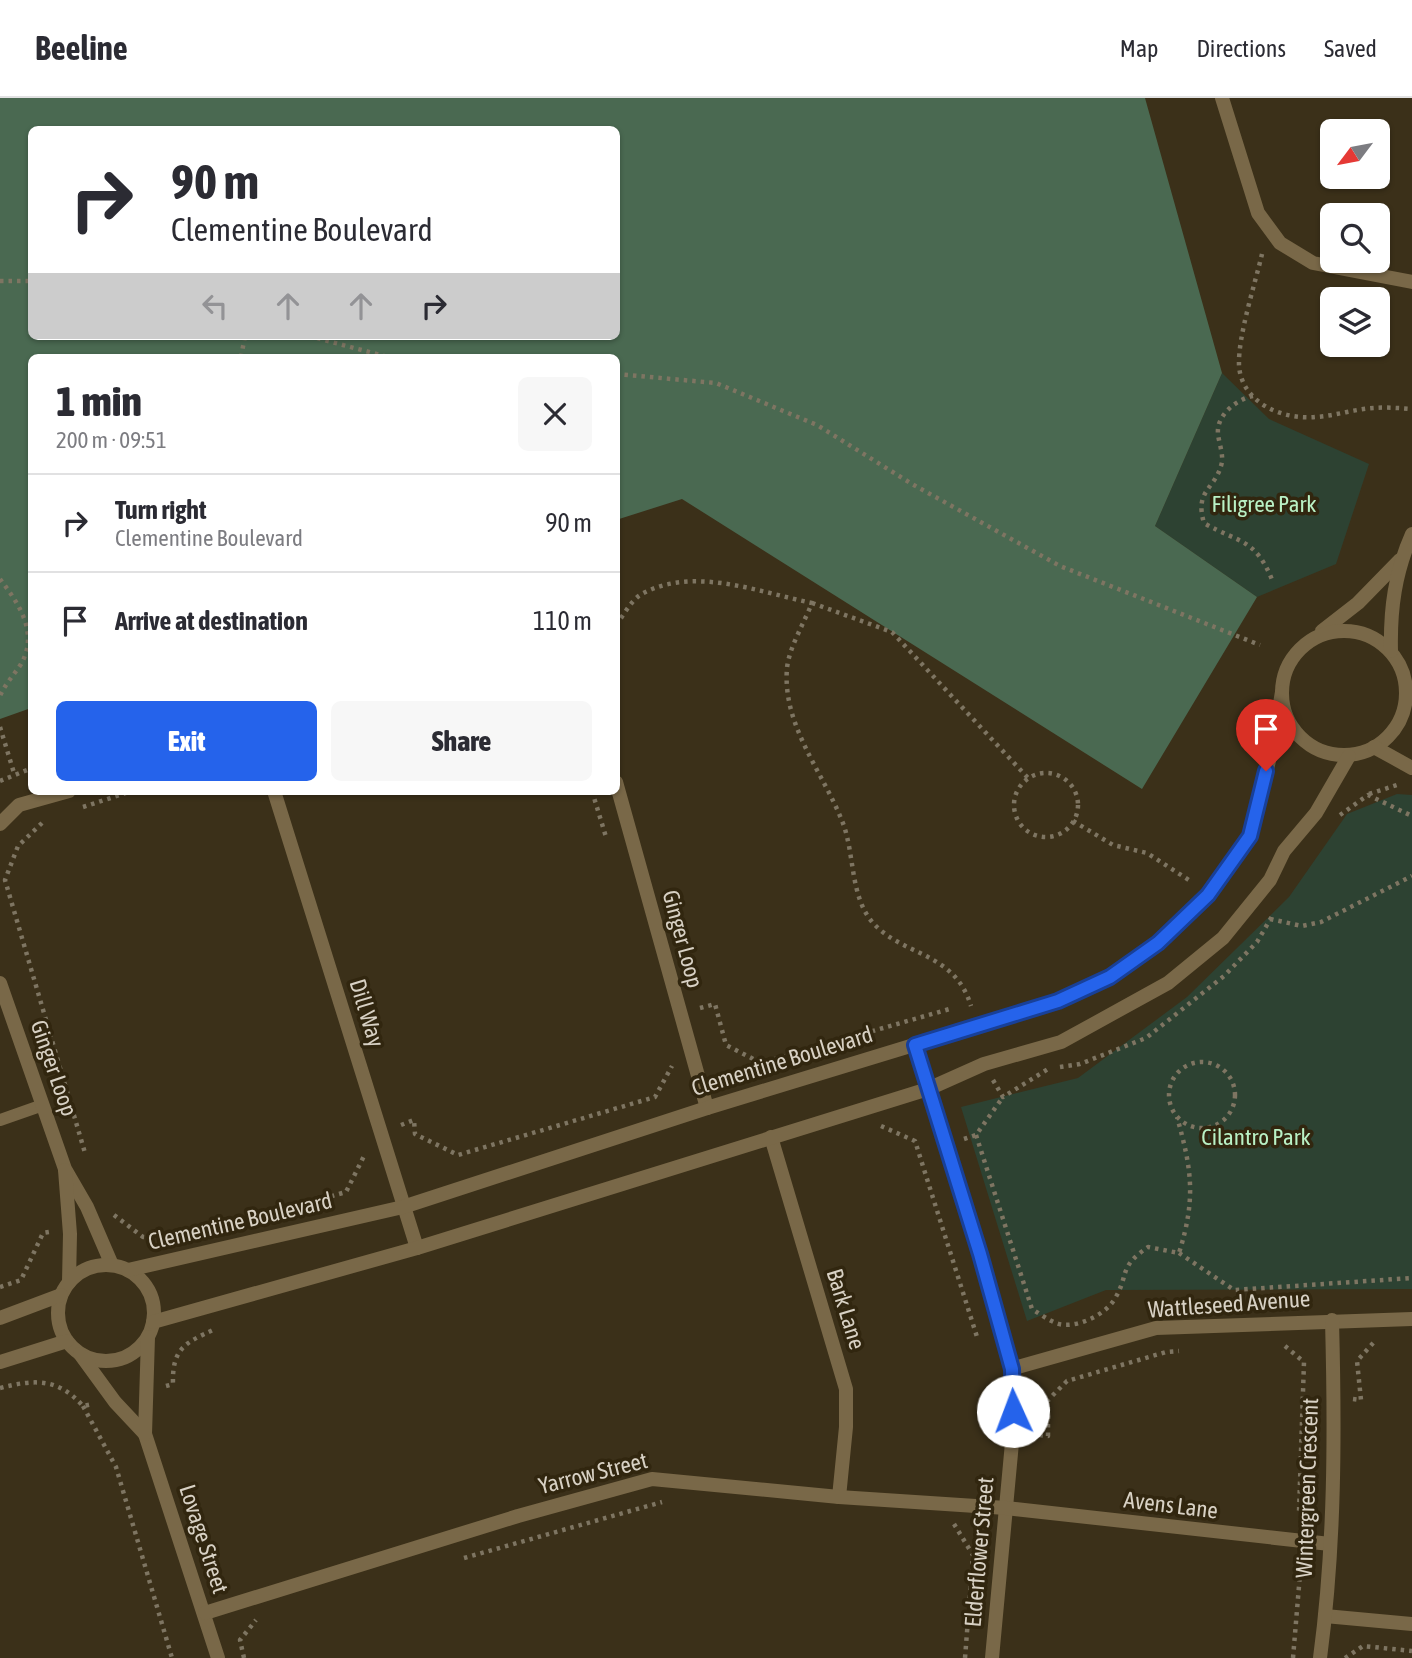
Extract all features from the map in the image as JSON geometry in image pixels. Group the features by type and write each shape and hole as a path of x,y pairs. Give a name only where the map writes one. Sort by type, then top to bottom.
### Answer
{"street":[{"path":"1222,98 1258,213 1280,243 1314,263 1412,282"},
{"path":"1391,651 1390,610 1401,559 1412,534"},
{"path":"1313,639 1332,631 1354,631 1374,638 1391,651 1407,672 1402,713 1391,733 1374,747 1349,756 1324,751 1307,742 1289,719 1282,692 1286,671 1296,652 1358,603 1401,559"},
{"name":"Clementine Boulevard","path":"128,1270 403,1207 707,1108 1058,1001 1110,977 1158,943 1208,895 1250,836 1272,749 1282,692"},
{"path":"1374,747 1412,768"},
{"path":"153,1322 417,1248 928,1089 984,1064 1061,1042 1168,983 1223,938 1270,880 1284,851 1316,813 1349,756"},
{"path":"0,824 19,805 55,795"},
{"name":"Dill Way","path":"275,795 417,1248"},
{"name":"Ginger Loop","path":"620,795 707,1108"},
{"name":"Ginger Loop","path":"0,983 65,1169 87,1207 112,1265"},
{"name":"Elderflower Street","path":"915,1045 1012,1369 1013,1432 992,1658"},
{"name":"Bark Lane","path":"771,1137 846,1390 846,1427 839,1497"},
{"name":"Ginger Loop","path":"65,1169 70,1234 69,1282"},
{"path":"112,1265 128,1270 140,1279 149,1292 154,1307 153,1322 148,1337 138,1349 117,1360 93,1359 78,1352 67,1341 60,1327 61,1295 69,1282 82,1272 96,1266 112,1265"},
{"path":"0,1318 61,1295"},
{"name":"Wattleseed Avenue","path":"1012,1369 1156,1328 1412,1319"},
{"name":"Wintergreen Crescent","path":"1320,1658 1330,1544 1334,1398 1332,1320"},
{"name":"Lovage Street","path":"148,1337 145,1434 218,1658"},
{"path":"0,1362 67,1341"},
{"name":"Lovage Street","path":"78,1352 113,1399 145,1434"},
{"name":"Yarrow Street","path":"205,1613 518,1516 652,1479 839,1497 1006,1508"},
{"name":"Avens Lane","path":"1006,1508 1307,1544 1330,1544"},
{"path":"1325,1616 1412,1624"}],"lane":[{"path":"0,1120 43,1105"}],"path":[{"path":"1264,244 1239,365 1243,384 1253,396 1271,410 1290,416 1314,417 1373,408 1412,409"},
{"path":"0,281 28,281"},
{"path":"324,340 377,354"},
{"path":"620,374 716,383 804,420 1060,566 1261,645"},
{"path":"1253,396 1232,404 1222,419 1217,431 1222,460 1200,500 1201,511 1204,523 1229,533 1256,550 1273,582"},
{"path":"0,579 22,614 28,640"},
{"path":"620,620 638,596 685,584 714,581 812,603 892,632 1028,778"},
{"path":"812,603 787,667 792,714 844,825 852,853 856,888 870,919 892,937 948,970 961,981 975,1025"},
{"path":"0,696 28,646"},
{"path":"0,727 14,773"},
{"path":"0,781 28,769"},
{"path":"1048,773 1068,781 1078,800 1073,821 1058,835 1038,836 1021,825 1014,806 1015,795 1028,778 1048,773"},
{"path":"1332,826 1340,815 1368,795 1398,784"},
{"path":"79,809 120,795"},
{"path":"593,795 609,844"},
{"path":"1368,795 1412,816"},
{"path":"1073,821 1113,845 1147,853 1192,882"},
{"path":"44,822 29,832 18,846 5,880 88,1163"},
{"path":"1270,919 1302,926 1321,922 1346,912 1412,877"},
{"path":"680,1014 715,1004 726,1045 761,1063 970,1003"},
{"path":"283,1210 346,1192 368,1147 365,1137 414,1120 415,1135 458,1155 655,1097 675,1060"},
{"path":"1177,1117 1186,1124 1208,1128 1227,1117 1235,1096 1228,1075 1219,1067 1200,1063 1182,1070 1171,1086 1170,1096 1187,1153 1192,1192 1178,1253"},
{"path":"1003,1097 976,1135 1032,1309 1057,1324 1077,1324 1098,1315 1114,1301 1125,1268 1132,1258 1148,1247 1178,1253 1234,1290 1412,1278"},
{"path":"879,1126 915,1141 921,1153 980,1345"},
{"path":"107,1205 113,1214 143,1237 169,1239"},
{"path":"148,1390 173,1384 173,1364 185,1343 226,1324"},
{"path":"1303,1398 1361,1400 1357,1361 1376,1340"},
{"path":"1282,1344 1304,1362 1299,1512 1307,1520 1307,1555 1298,1565 1293,1658"},
{"path":"990,1395 985,1429 1048,1436 1048,1400 1067,1381 1166,1352 1192,1350"},
{"path":"0,1388 49,1382 68,1390 83,1406 116,1468 172,1658"},
{"path":"83,1406 113,1399"},
{"path":"456,1560 667,1501"},
{"path":"952,1520 973,1555 965,1658"},
{"path":"244,1658 240,1640 259,1616"},
{"path":"1345,1658 1363,1646 1412,1651"}],"green space":[{"path":"0,98 1145,98 1222,373 1155,526 1257,597 1142,789 682,499 620,519 620,354 28,354 28,709 0,719"},
{"name":"Filigree Park","path":"1222,373 1269,419 1369,464 1336,564 1257,597 1155,526"},
{"name":"Cilantro Park","path":"1397,794 1412,795 1412,1289 1106,1290 1027,1321 961,1107 1078,1078 1187,997 1289,897 1347,814"}],"route":[{"path":"1013,1411 1012,1369 980,1254 915,1045 1058,1001 1110,977 1158,943 1208,895 1250,836 1266,771"}]}
